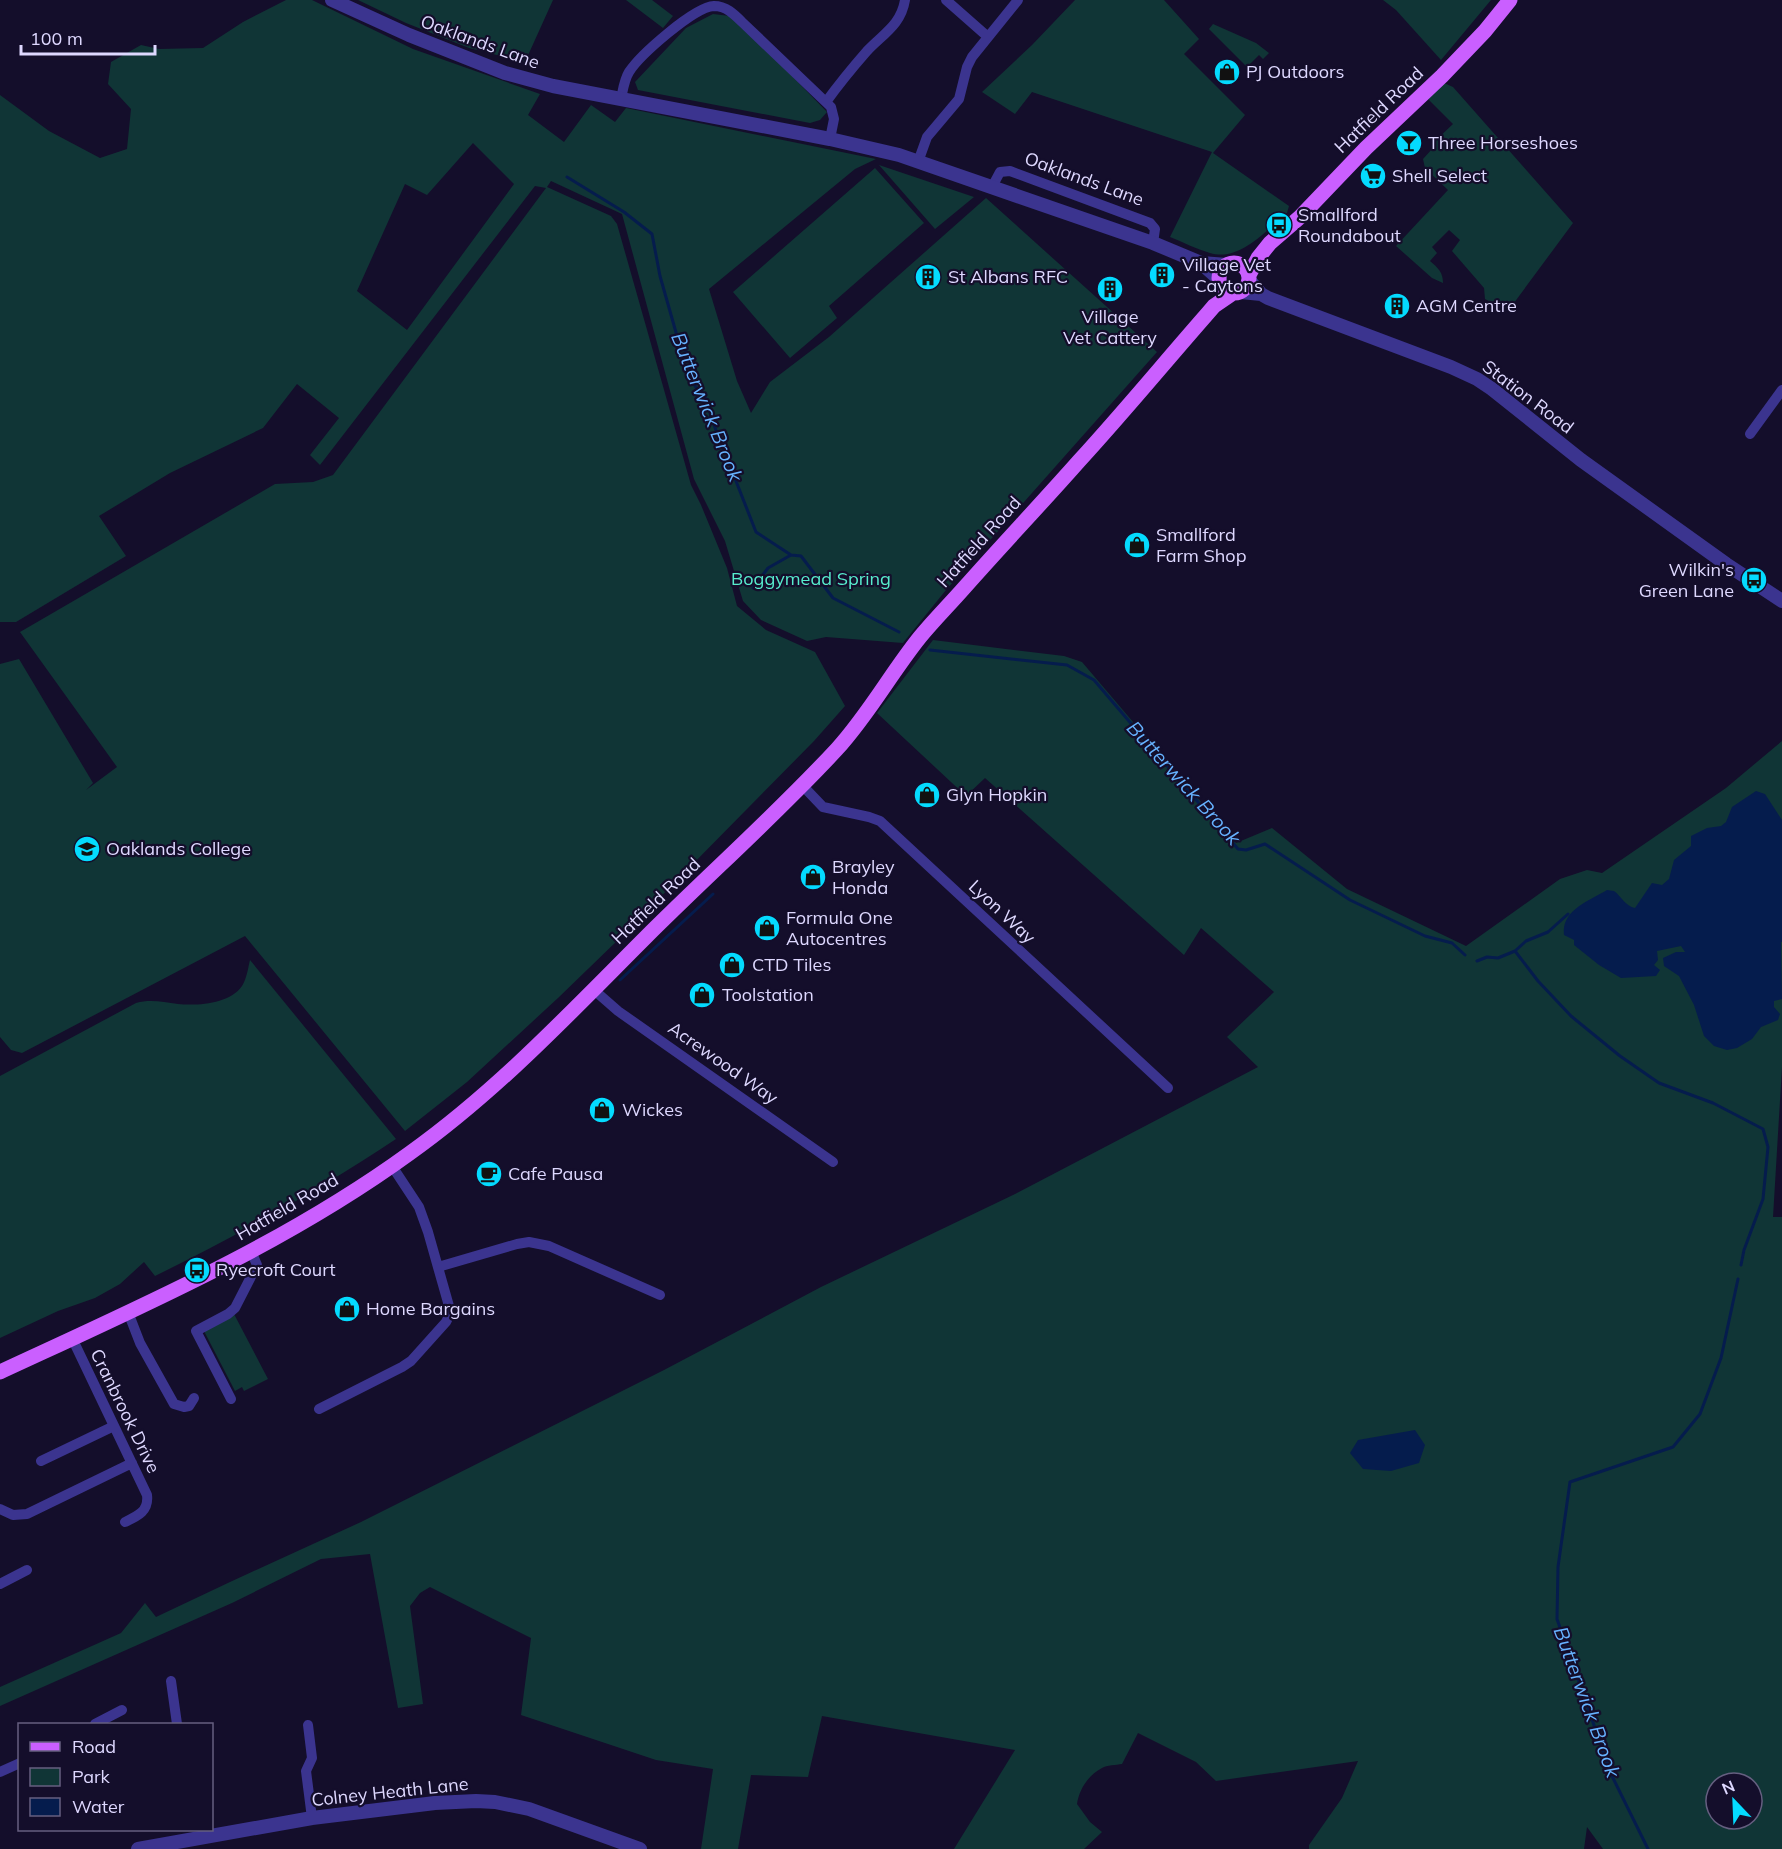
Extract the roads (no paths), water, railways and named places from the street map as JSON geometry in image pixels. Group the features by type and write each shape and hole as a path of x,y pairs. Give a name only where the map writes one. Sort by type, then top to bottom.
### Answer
{"main road":[{"name":"Hatfield Road","path":"0,1372 128,1312 256,1263 336,1202 392,1167 490,1088 569,1016 646,936 802,785 854,729 920,638 1214,306 1243,285 1258,258 1270,243 1300,217 1366,148 1442,76 1485,31 1510,0"},
{"name":"Hatfield Road","path":"1231,264 1270,243"},
{"path":"1231,264 1244,266 1243,285 1224,290 1219,280 1221,270 1231,264"},
{"name":"Hatfield Road","path":"1214,306 1218,295 1219,280"}],"street":[{"name":"Oaklands Lane","path":"332,0 409,36 505,74 553,86 875,149 1153,243 1201,263 1231,264"},
{"path":"826,102 867,51 898,22 905,0"},
{"path":"946,0 988,37"},
{"path":"918,162 927,137 959,99 969,62 1018,0"},
{"path":"621,99 631,69 681,22 707,4 722,7 732,13 831,107 834,116 830,139"},
{"name":"Oaklands Lane","path":"992,187 1000,172 1010,171 1153,224 1156,233 1153,243"},
{"name":"Oaklands Lane","path":"1201,263 1219,280"},
{"name":"Station Road","path":"1243,285 1268,298 1477,379 1500,394 1581,459 1746,579 1782,602"},
{"path":"1750,434 1782,390"},
{"name":"Lyon Way","path":"802,785 823,807 880,821 1168,1088"},
{"name":"Acrewood Way","path":"594,990 618,1011 833,1162"},
{"path":"319,1409 411,1361 446,1322 449,1306 419,1208 392,1167"},
{"path":"438,1266 529,1242 549,1246 660,1295"},
{"path":"231,1399 196,1331 236,1308 256,1263"},
{"path":"128,1312 140,1342 174,1404 189,1406 194,1398"},
{"name":"Cranbrook Drive","path":"72,1338 147,1495 148,1502 141,1514 125,1522"},
{"path":"41,1461 114,1426"},
{"path":"0,1509 13,1515 27,1514 132,1463"},
{"path":"0,1584 27,1570"},
{"path":"171,1681 177,1723"},
{"path":"99,1723 122,1710"},
{"path":"308,1725 312,1758 306,1771 312,1818"},
{"path":"0,1772 18,1764"},
{"name":"Colney Heath Lane","path":"138,1849 190,1835 312,1818 476,1801 495,1802 529,1809 640,1849"}],"water":[{"path":"1756,791 1765,794 1782,820 1782,999 1774,1001 1774,1007 1780,1014 1778,1020 1761,1027 1752,1039 1737,1048 1727,1050 1714,1046 1704,1036 1694,1005 1679,976 1664,966 1663,958 1676,952 1685,952 1681,946 1657,951 1658,960 1654,965 1660,970 1656,976 1621,978 1599,965 1574,945 1574,940 1564,935 1564,926 1578,907 1607,890 1614,891 1635,908 1652,883 1662,885 1669,879 1674,860 1691,846 1691,836 1707,828 1721,826 1726,822 1732,807"},
{"path":"1415,1430 1425,1445 1419,1463 1391,1471 1363,1469 1350,1453 1358,1440"}],"waterway":[{"name":"Butterwick Brook","path":"567,177 624,212 652,234 660,276 679,343 690,356 695,374 695,386 706,399 756,532 791,555"},
{"name":"Butterwick Brook","path":"753,588 768,568 791,555 801,556 833,598 899,632"},
{"name":"Butterwick Brook","path":"930,650 1067,665 1094,680 1238,849 1246,850 1265,844 1350,900 1425,936 1452,943 1465,955"},
{"path":"620,980 713,894"},
{"path":"1477,961 1487,957 1498,958 1515,951 1526,941 1548,932 1568,914"},
{"name":"Butterwick Brook","path":"1515,951 1538,981 1571,1016 1620,1056 1659,1083 1713,1103 1763,1129 1768,1147 1763,1199 1744,1250 1741,1265"},
{"name":"Butterwick Brook","path":"1648,1849 1611,1774 1557,1619 1558,1567 1570,1482 1673,1447 1700,1414 1721,1358 1738,1279"}],"place":[{"name":"PJ Outdoors","path":"1227,72"},
{"name":"Three Horseshoes","path":"1409,143"},
{"name":"Shell Select","path":"1373,176"},
{"name":"Smallford Roundabout","path":"1279,225"},
{"name":"Village Vet - Caytons","path":"1162,275"},
{"name":"St Albans RFC","path":"928,277"},
{"name":"Village Vet Cattery","path":"1110,289"},
{"name":"AGM Centre","path":"1397,306"},
{"name":"Smallford Farm Shop","path":"1137,545"},
{"name":"Wilkin's Green Lane","path":"1754,580"},
{"name":"Glyn Hopkin","path":"927,795"},
{"name":"Oaklands College","path":"87,849"},
{"name":"Brayley Honda","path":"813,877"},
{"name":"Formula One Autocentres","path":"767,928"},
{"name":"CTD Tiles","path":"732,965"},
{"name":"Toolstation","path":"702,995"},
{"name":"Wickes","path":"602,1110"},
{"name":"Cafe Pausa","path":"489,1174"},
{"name":"Ryecroft Court","path":"197,1270"},
{"name":"Home Bargains","path":"347,1309"}],"park label":[{"name":"Boggymead Spring","path":"811,579"}]}
